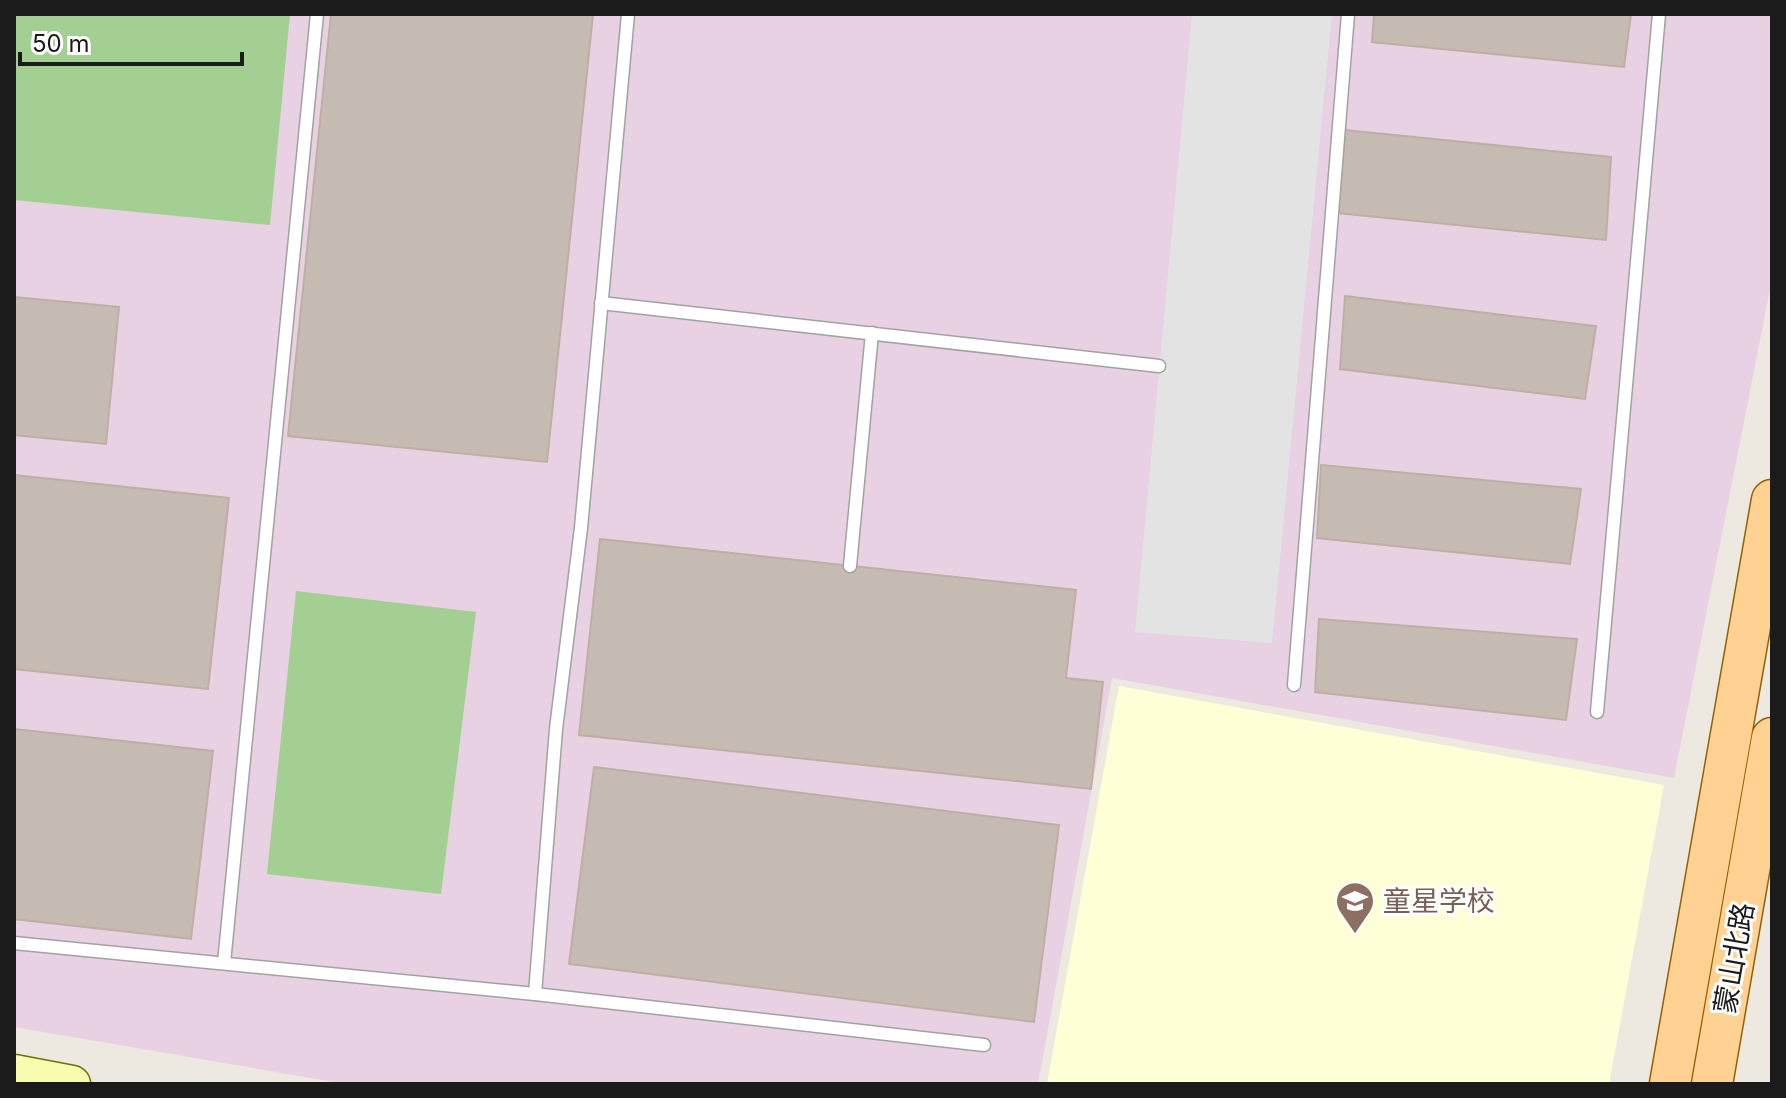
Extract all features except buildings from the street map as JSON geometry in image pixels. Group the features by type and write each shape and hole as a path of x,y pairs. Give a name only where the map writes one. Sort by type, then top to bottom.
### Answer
{"main road":[{"path":"1670,1084 1772,500"},
{"name":"蒙山北路","path":"1712,1084 1772,738"}],"street":[{"path":"14,1073 72,1084"}],"lane":[{"path":"224,963 317,14"},
{"path":"535,994 556,729 581,528 628,14"},
{"path":"1294,685 1348,14"},
{"path":"1597,712 1659,14"},
{"path":"601,303 1159,366"},
{"path":"850,566 872,333"},
{"path":"14,943 535,994 984,1045"}],"shaded area":[{"path":"14,14 1772,14 1772,279 1674,778 1112,678 1038,1084 346,1084 14,1027"},
{"path":"1192,14 1332,14 1272,643 1135,632"},
{"name":"童星学校","path":"1119,686 1664,785 1609,1084 1047,1084"}],"green space":[{"path":"14,14 290,14 270,225 14,200"},
{"path":"296,591 476,612 441,894 267,874"}],"place":[{"name":"童星学校","path":"1355,935"}]}
